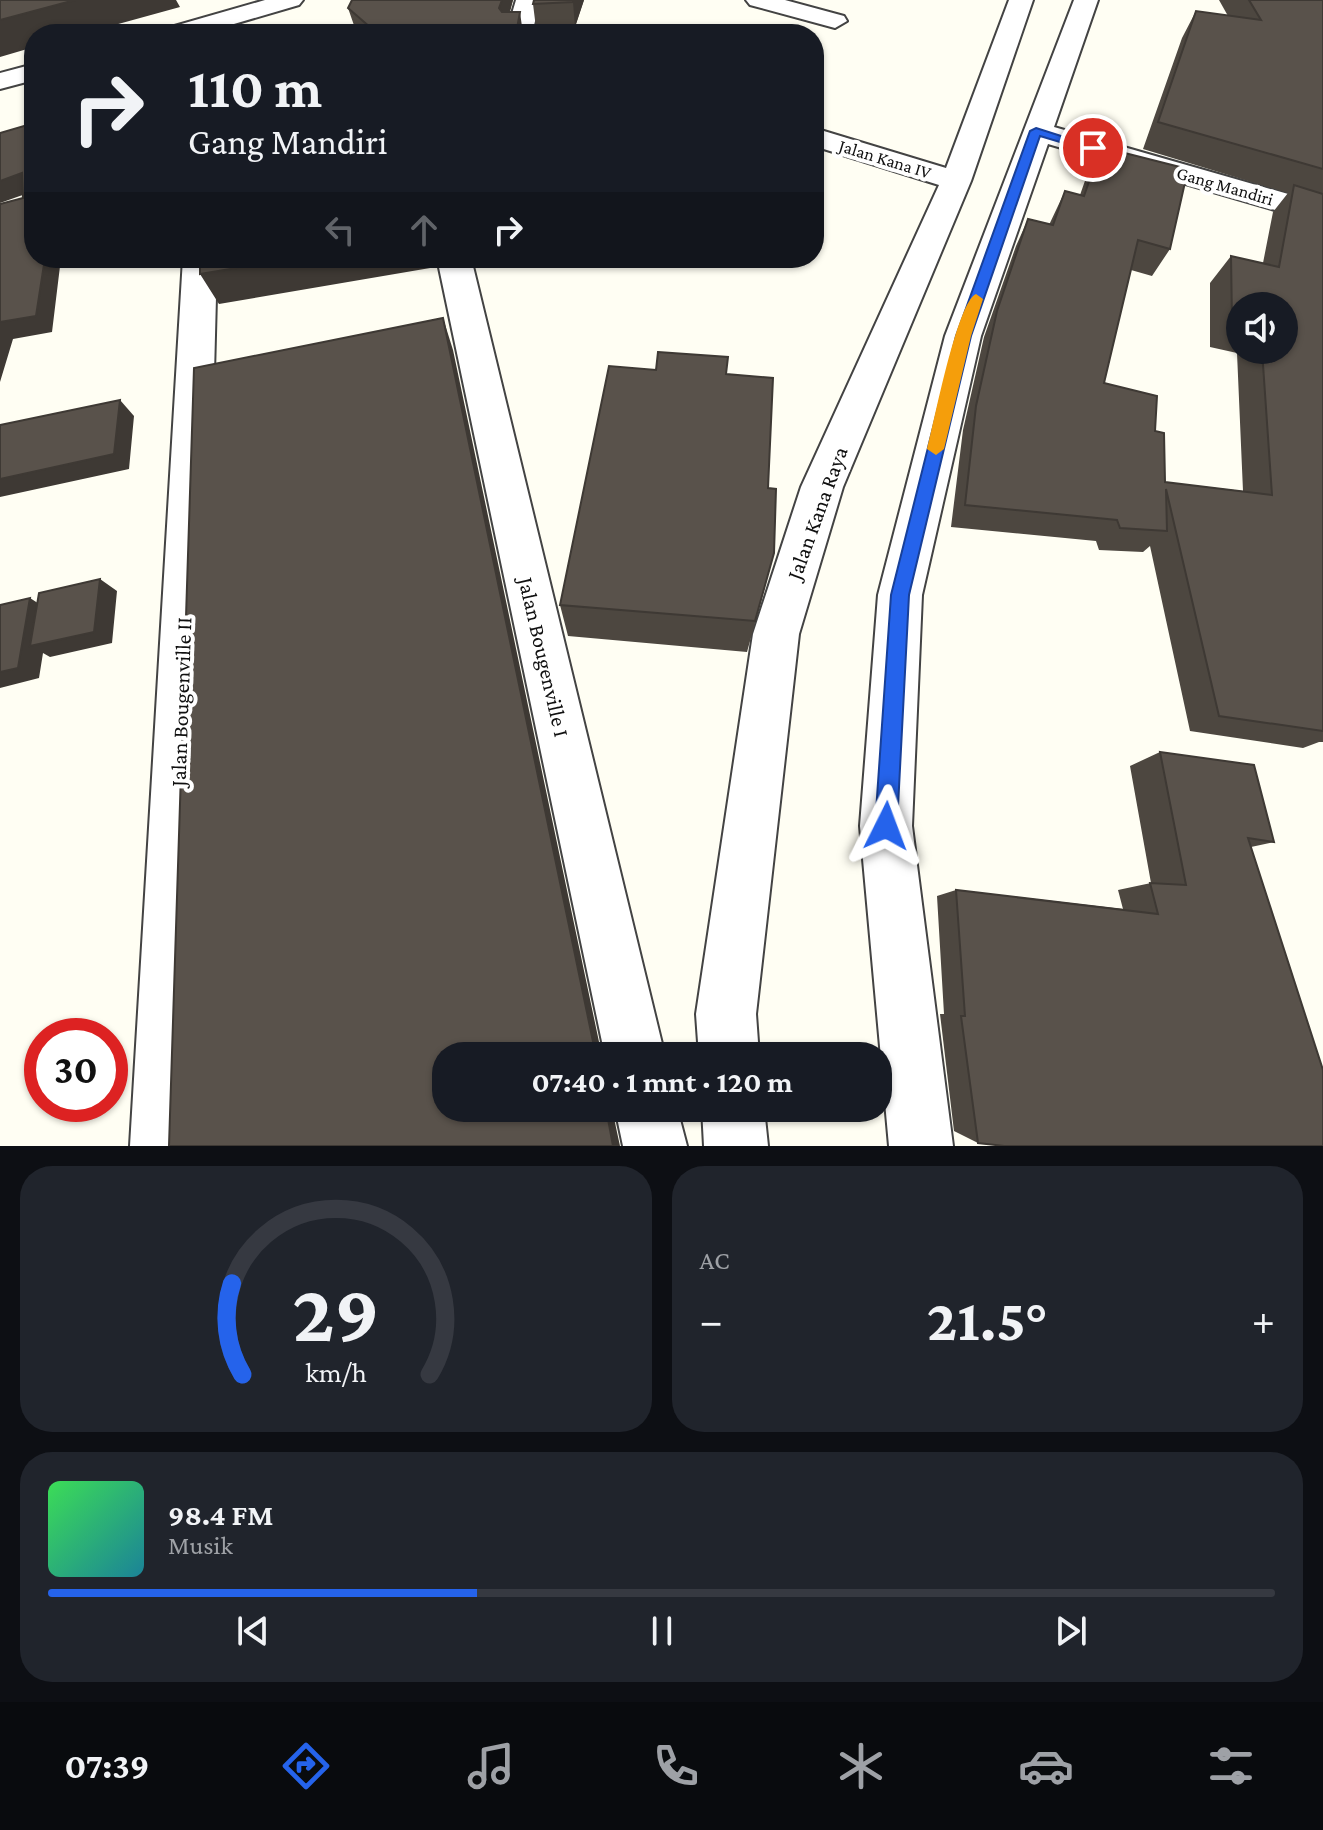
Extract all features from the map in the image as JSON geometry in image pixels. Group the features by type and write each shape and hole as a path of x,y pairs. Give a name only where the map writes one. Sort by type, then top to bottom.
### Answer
{"street":[{"path":"208,24 291,0"},
{"path":"522,24 528,0"},
{"path":"758,0 810,24"},
{"path":"824,30 828,32 849,0"},
{"name":"Jalan Kana Raya","path":"728,1042 726,1014 776,634 822,487 956,181 1021,0"},
{"path":"921,1146 886,826 900,595 963,336 1086,0"},
{"path":"0,81 24,75"},
{"name":"Gang Mandiri","path":"1036,131 1323,214"},
{"name":"Jalan Kana IV","path":"824,140 956,181"},
{"name":"Jalan Bougenville II","path":"162,1146 200,268"},
{"name":"Jalan Bougenville I","path":"456,268 632,1042"},
{"path":"649,1122 655,1146"},
{"path":"734,1122 736,1146"}],"building":[{"path":"0,0 75,0 0,20"},
{"path":"352,0 502,0 499,8 502,12 520,12 518,24 366,24 348,8"},
{"path":"534,0 573,0 573,2 533,4"},
{"path":"1249,0 1323,0 1323,169 1158,122 1196,11 1261,20"},
{"path":"24,126 24,268 43,268 36,316 0,322 0,204 23,198 22,173 0,181 0,133"},
{"path":"1101,147 1188,169 1170,249 1138,240 1104,383 1157,396 1155,431 1164,433 1165,482 1272,495 1263,364 1298,364 1298,292 1232,292 1231,256 1279,267 1294,185 1323,194 1323,731 1219,716 1166,489 1167,531 1120,528 1117,520 965,505 976,406 997,311 1028,219 1053,225 1065,191 1084,196"},
{"path":"200,268 237,268 200,274"},
{"path":"443,318 593,1042 432,1042 432,1122 609,1122 613,1146 169,1146 194,368"},
{"path":"658,352 728,357 726,374 773,378 768,488 776,489 774,553 755,621 560,605 609,366 656,370"},
{"path":"120,400 114,454 0,479 0,425"},
{"path":"100,579 94,632 30,646 39,593"},
{"path":"30,598 18,668 0,672 0,605"},
{"path":"1160,752 1254,765 1274,842 1248,838 1323,1070 1323,1146 1004,1146 978,1143 961,1016 965,1016 956,890 1158,914 1150,883 1186,885"}],"slow traffic":[{"path":"936,449 963,336 976,299"}],"route":[{"path":"886,826 900,595 963,336 1036,131 1093,148"}]}
